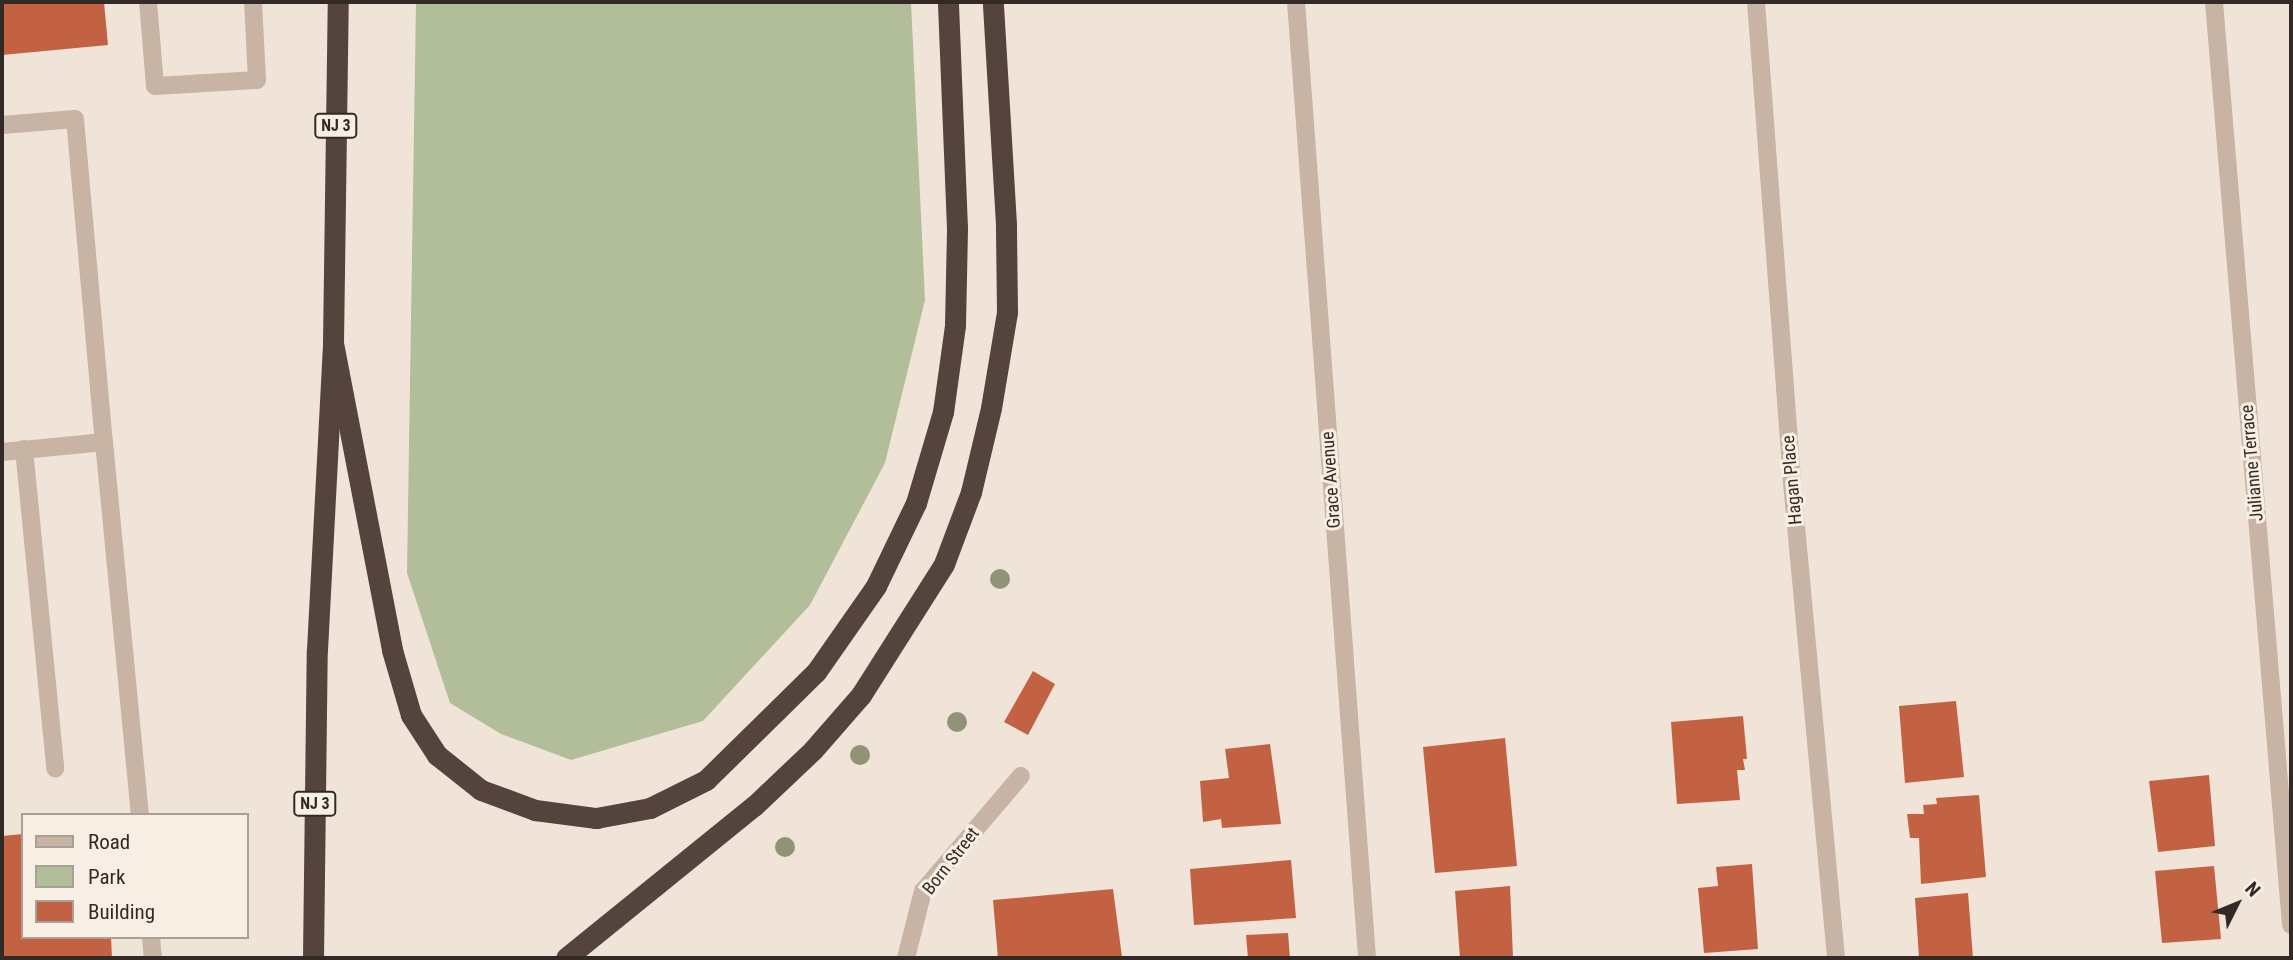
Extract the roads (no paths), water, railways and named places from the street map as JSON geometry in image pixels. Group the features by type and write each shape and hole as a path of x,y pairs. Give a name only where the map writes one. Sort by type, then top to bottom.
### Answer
{"highway":[{"name":"NJ 3","path":"313,958 317,650 333,343 338,2"},
{"path":"333,343 392,650 411,715 437,755 481,790 535,810 596,818 650,808 706,780 816,672 876,586 919,490 943,412 955,325 957,228 948,2"},
{"path":"566,958 754,806 813,750 861,695 944,564 974,480 991,408 1007,312 1006,224 993,2"}],"street":[{"path":"148,2 155,86 257,80 253,2"},
{"name":"Grace Avenue","path":"1296,2 1367,958"},
{"name":"Hagan Place","path":"1756,2 1791,472 1836,958"},
{"name":"Julianne Terrace","path":"2214,2 2291,925"},
{"path":"2,125 75,119 139,813"},
{"path":"2,452 104,442"},
{"path":"24,449 55,768"},
{"name":"Born Street","path":"906,958 923,891 1021,776"},
{"path":"151,939 153,958"}]}
